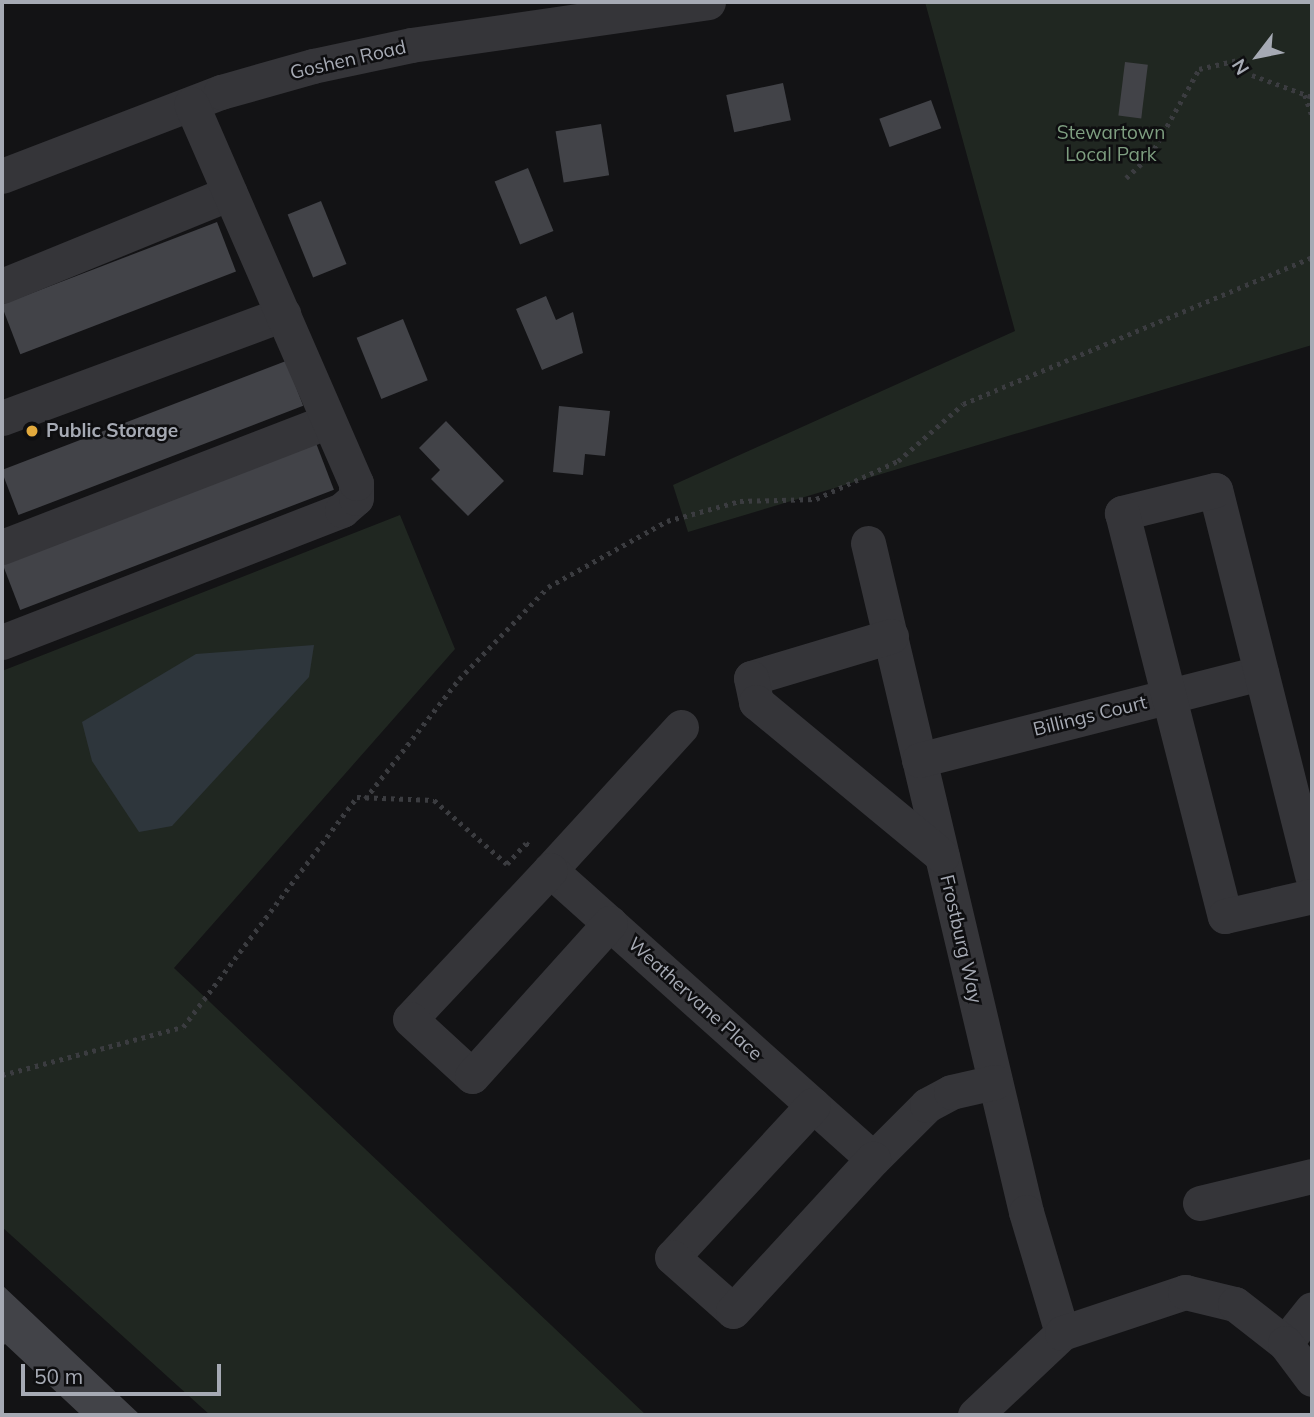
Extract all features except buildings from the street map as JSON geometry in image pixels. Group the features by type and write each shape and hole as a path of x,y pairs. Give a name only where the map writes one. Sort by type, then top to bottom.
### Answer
{"street":[{"name":"Goshen Road","path":"2,176 191,104 313,66 411,45 708,2"},
{"path":"2,642 342,510 356,498 356,483 191,104"},
{"path":"2,286 230,193"},
{"path":"2,418 283,314"},
{"path":"2,547 329,421"},
{"path":"1312,875 1215,491 1122,513 1225,916 1312,895"},
{"name":"Frostburg Way","path":"868,543 995,1082 1062,1333"},
{"path":"891,636 751,678 756,702 942,856"},
{"name":"Billings Court","path":"919,760 1261,673"},
{"path":"610,923 472,1076 410,1019 681,727"},
{"name":"Weathervane Place","path":"552,868 873,1159"},
{"path":"813,1105 672,1257 733,1311 873,1159 927,1105 951,1092 995,1082"},
{"path":"1200,1203 1312,1176"},
{"path":"975,1415 1013,1376 1062,1333 1185,1293 1235,1304 1285,1343 1312,1379"},
{"path":"1285,1343 1312,1309"},
{"path":"1008,1415 1013,1376"}],"path":[{"path":"1126,177 1150,156 1199,69 1247,58"},
{"path":"1252,75 1312,97"},
{"path":"1304,94 1312,115"},
{"path":"365,799 459,679 548,587 667,522 740,501 816,499 898,461 963,404 1312,257"},
{"path":"2,1075 183,1027 357,797 434,800 507,864 526,843 552,868"}],"green space":[{"name":"Stewartown Local Park","path":"925,2 1312,2 1312,345 688,532 673,485 1015,331"},
{"path":"400,515 455,649 174,968 646,1415 210,1415 2,1227 2,671"}],"shaded area":[{"path":"314,645 309,677 172,826 139,832 92,761 82,722 196,654"}],"place":[{"name":"Public Storage","path":"32,431"}]}
